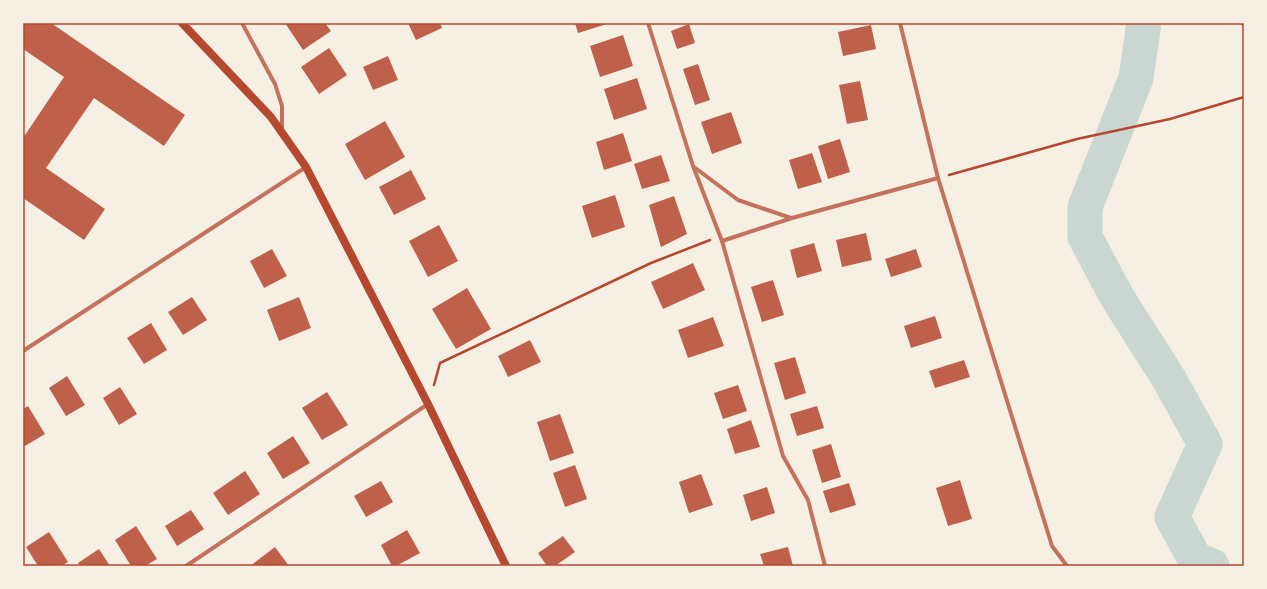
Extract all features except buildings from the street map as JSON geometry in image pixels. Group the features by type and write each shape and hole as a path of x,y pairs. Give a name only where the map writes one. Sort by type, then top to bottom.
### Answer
{"main road":[{"path":"182,23 271,117 306,167 428,404 506,566"}],"street":[{"path":"242,23 275,84 282,106 282,131"},
{"path":"648,23 693,166 722,241 783,456 808,500 825,566"},
{"path":"900,23 938,178 1052,546 1067,566"},
{"path":"693,166 738,200 792,218"},
{"path":"23,351 306,167"},
{"path":"722,241 792,218 938,178"},
{"path":"186,566 428,404"}],"path":[{"path":"938,178 1077,140 1170,119 1244,97"},
{"path":"428,404 440,363 651,263 708,240 722,241"}],"waterway":[{"path":"1144,23 1136,78 1085,207 1085,237 1117,297 1169,379 1205,444 1172,517 1195,559 1212,566"}]}
